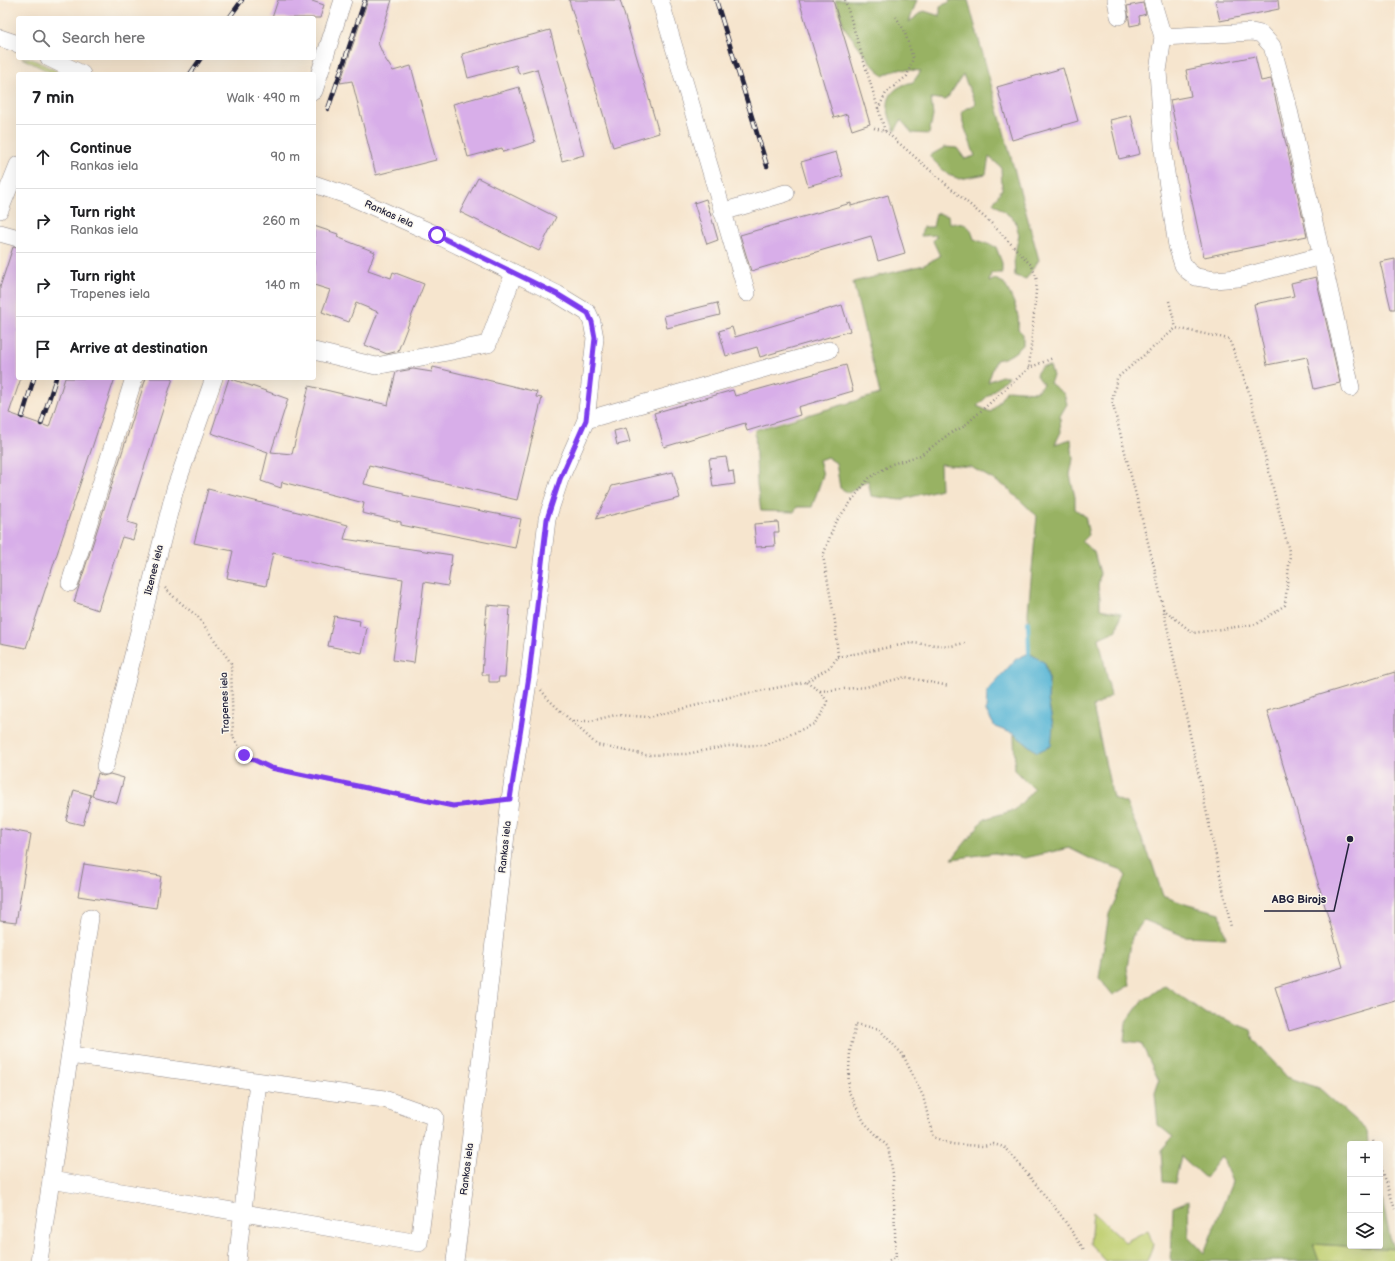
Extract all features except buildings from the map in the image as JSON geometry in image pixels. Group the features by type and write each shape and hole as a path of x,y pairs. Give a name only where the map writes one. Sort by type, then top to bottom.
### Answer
{"street":[{"path":"316,85 343,0"},
{"path":"660,0 747,293"},
{"path":"1152,0 1163,37 1158,71 1164,160 1177,246 1183,265 1196,277 1214,280 1238,278 1322,256"},
{"path":"1163,37 1252,32 1262,34 1272,46 1287,100 1351,388"},
{"path":"0,38 16,43"},
{"path":"0,46 16,44"},
{"path":"53,60 78,72"},
{"path":"0,210 16,170"},
{"name":"Rankas iela","path":"316,185 349,196 437,235 557,294 588,313 592,322 595,338 586,420 560,479 547,519 529,676 510,799 483,1040 455,1261"},
{"path":"722,212 786,193"},
{"path":"0,233 16,237"},
{"path":"316,351 376,366 488,344 514,273"},
{"path":"586,420 829,350"},
{"path":"70,583 133,380"},
{"name":"Ilzenes iela","path":"105,766 152,574 175,489 213,380"},
{"path":"39,1261 90,918"},
{"path":"51,1180 419,1243 435,1117 384,1100 70,1056"},
{"path":"237,1261 244,1213 258,1082"}],"path":[{"path":"845,0 885,131"},
{"path":"878,110 886,93 908,76 912,58 904,30 896,17"},
{"path":"874,128 885,131 991,223 1032,266 1038,280 1029,368"},
{"path":"1168,301 1176,328"},
{"path":"1163,609 1193,632 1257,624 1285,606 1290,555 1248,389 1229,339 1176,328"},
{"path":"1176,328 1117,378 1112,401 1163,609 1231,927"},
{"path":"573,721 591,721 615,715 649,717 734,696 806,682 830,667 838,656 835,621 823,556 835,523 868,480 892,464 921,455 949,434 963,427 1029,368 1053,358"},
{"name":"Trapenes iela","path":"152,574 174,598 198,617 231,663 234,737 244,755 271,768 453,806 510,799"},
{"path":"838,656 911,643 951,646 965,643"},
{"path":"529,676 549,700 597,745 646,755 686,754 728,746 766,745 814,724 824,711 826,701 820,691 806,682"},
{"path":"820,691 866,687 905,677 949,686"},
{"path":"896,1261 893,1174 888,1147 864,1122 848,1090 850,1051 856,1024 879,1029 903,1055 923,1096 933,1137 952,1144 983,1146 994,1144 1006,1148 1060,1214 1085,1250"},
{"path":"1383,1172 1395,1209"},
{"path":"889,1261 896,1257"}],"green space":[{"path":"835,0 917,0 909,22 924,11 940,16 940,6 950,2 949,0 968,0 1039,260 1026,279 1015,276 1014,257 1019,235 1015,220 993,203 1002,189 1001,167 989,157 986,174 960,179 948,175 929,156 945,147 957,148 965,159 975,156 963,123 962,111 976,104 963,75 946,100 931,98 933,116 929,134 912,133 901,120 895,131 891,122 888,107 891,94 903,85 913,82 921,71 897,69 883,76 871,63 844,27"},
{"path":"26,60 34,60 58,72 50,72"},
{"path":"936,213 948,216 949,223 966,225 970,229 974,239 996,247 1002,263 1002,273 991,273 989,282 995,279 1004,283 1017,311 1019,323 1018,329 1023,334 1023,345 1020,348 1008,356 996,360 988,382 1001,376 1008,377 977,406 991,412 1007,390 1036,392 1043,384 1036,374 1041,367 1050,366 1053,376 1050,383 1064,394 1067,404 1060,416 1061,432 1055,444 1071,439 1073,459 1070,475 1075,497 1075,509 1085,516 1089,535 1082,542 1094,552 1100,573 1098,587 1100,609 1121,613 1117,630 1099,638 1111,696 1093,707 1113,798 1126,803 1151,860 1163,896 1188,905 1220,913 1226,938 1184,936 1144,920 1132,937 1127,968 1130,985 1113,995 1099,978 1109,914 1126,876 1120,869 1093,860 1069,848 1025,858 994,853 952,859 984,819 1015,810 1034,789 1015,770 1014,734 1037,752 1053,726 1048,700 1049,681 1045,663 1029,653 1028,612 1037,516 1006,487 971,467 940,464 941,489 900,500 871,496 868,480 849,493 840,488 836,463 827,457 819,460 823,475 812,507 797,507 794,512 761,511 757,484 755,430 880,394 853,282 924,265 940,256 933,241 937,235 921,236 923,227 933,227"},
{"path":"1165,985 1206,1014 1219,1017 1251,1030 1254,1040 1287,1077 1319,1088 1367,1131 1368,1141 1347,1141 1347,1246 1313,1244 1319,1261 1171,1261 1173,1207 1188,1201 1189,1237 1204,1253 1232,1182 1222,1156 1205,1178 1181,1156 1175,1183 1163,1182 1161,1150 1173,1137 1158,1125 1155,1093 1159,1081 1141,1043 1124,1041 1126,1023 1141,1002"},
{"path":"1383,1204 1390,1238 1395,1249 1383,1248"},
{"path":"1093,1212 1125,1242 1148,1230 1153,1245 1147,1261 1106,1261 1090,1244"},
{"path":"1312,1244 1347,1246 1347,1249 1395,1249 1395,1261 1319,1261"}],"water":[{"path":"1029,653 1045,663 1049,681 1048,700 1053,726 1051,746 1037,752 1014,734 995,727 986,711 987,691 1016,659"}],"waterway":[{"path":"1028,622 1029,653"}],"railway":[{"path":"230,16 242,0"},
{"path":"328,109 365,0"},
{"path":"716,0 767,166"},
{"path":"191,72 200,60"},
{"path":"22,417 33,380"},
{"path":"41,424 55,380"}],"place":[{"name":"ABG Birojs","path":"1350,839"}],"route":[{"path":"244,755 271,768 453,806 510,799 529,676 547,519 560,479 586,420 595,338 592,322 588,313 557,294 437,235"}]}
